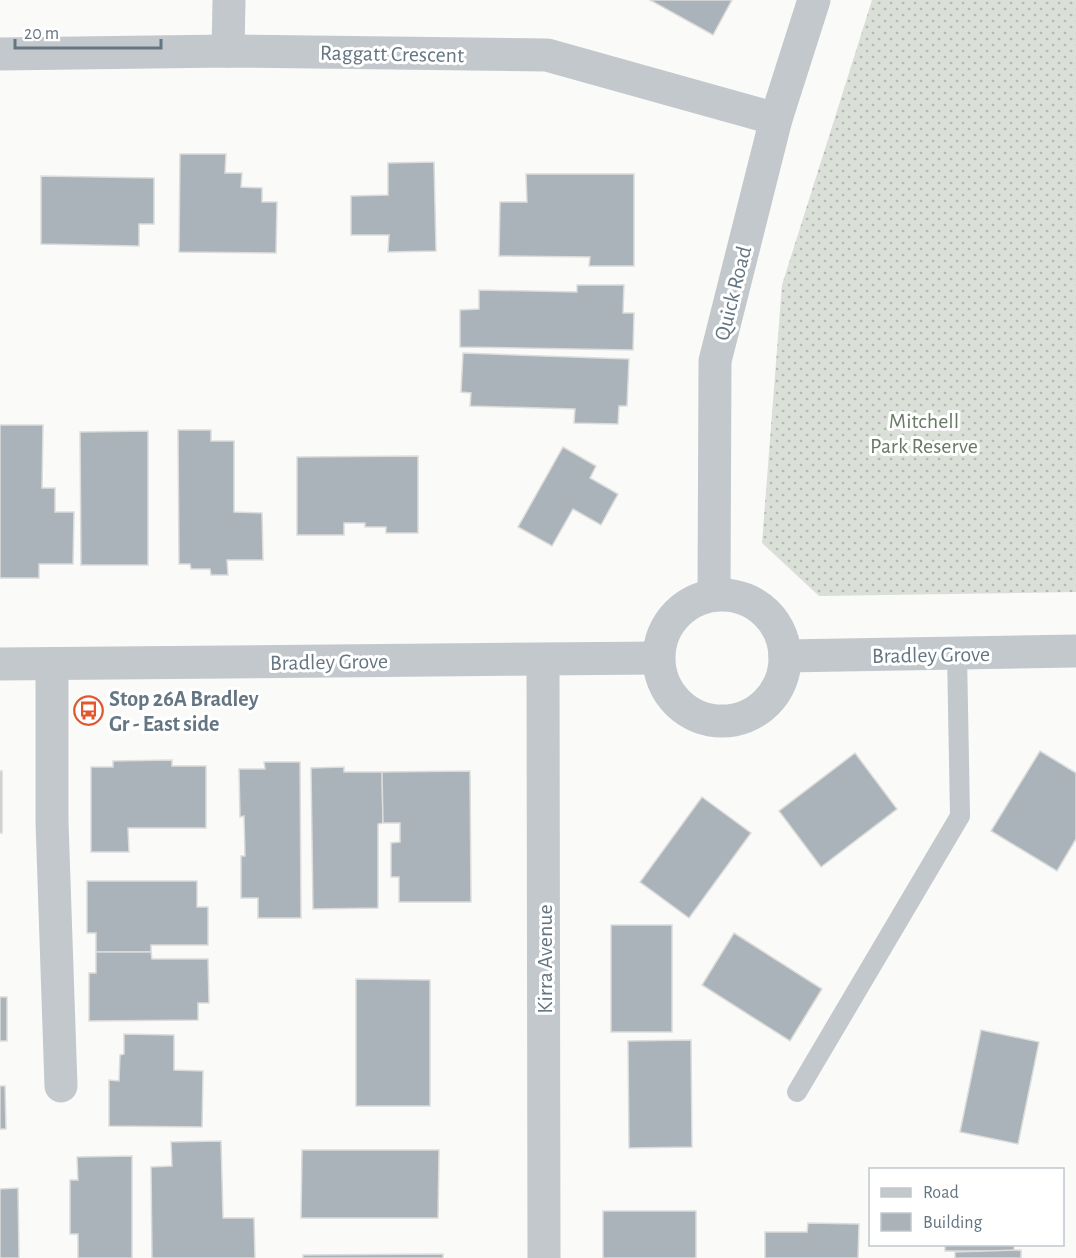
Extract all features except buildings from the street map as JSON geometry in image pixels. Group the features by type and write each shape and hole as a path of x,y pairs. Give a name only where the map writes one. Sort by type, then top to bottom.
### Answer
{"street":[{"path":"228,51 229,0"},
{"name":"Quick Road","path":"714,594 715,361 776,119 813,0"},
{"name":"Raggatt Crescent","path":"0,54 228,51 547,55 776,119"},
{"path":"714,594 738,596 761,608 777,626 785,656 783,678 771,699 756,712 730,722 709,720 687,711 664,684 658,658 660,641 682,607 714,594"},
{"name":"Bradley Grove","path":"785,656 1076,651"},
{"name":"Bradley Grove","path":"0,664 658,658"},
{"name":"Kirra Avenue","path":"543,660 544,1258"},
{"path":"52,664 52,822 61,1086"}],"lane":[{"path":"797,1092 960,816 957,653"}],"green space":[{"name":"Mitchell Park Reserve","path":"872,0 1076,0 1076,592 819,596 762,543 782,285"}],"place":[{"name":"Stop 26A Bradley Gr - East side","path":"88,711"}]}
